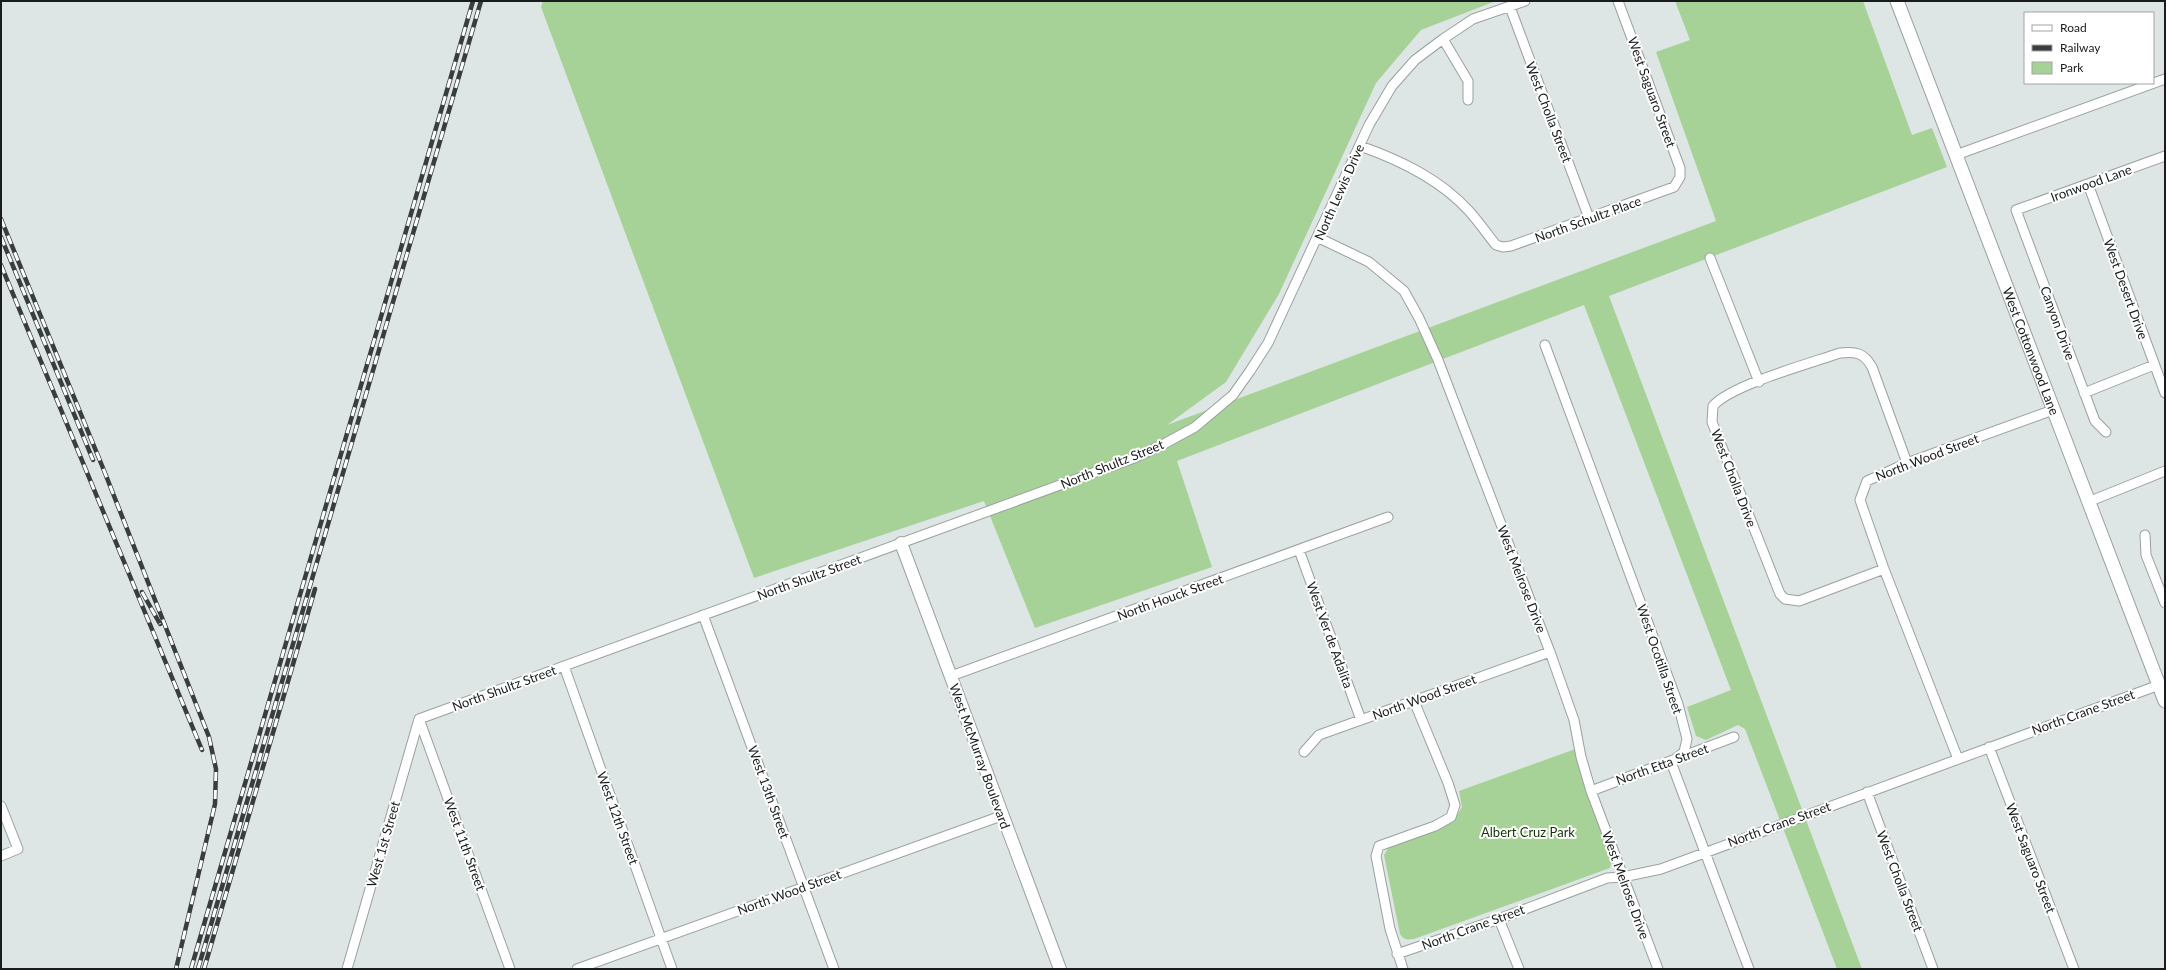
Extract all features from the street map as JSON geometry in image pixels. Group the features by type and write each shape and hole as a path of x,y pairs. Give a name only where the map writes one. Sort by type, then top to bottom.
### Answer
{"main road":[{"name":"West Cottonwood Lane","path":"1898,1 2088,502 2165,700"}],"street":[{"name":"North Lewis Drive","path":"1195,427 1233,395 1268,343 1360,146 1392,86 1416,60 1443,39 1473,19 1525,1"},
{"name":"West Saguaro Street","path":"1618,1 1680,168 1678,183"},
{"name":"West Cholla Street","path":"1510,6 1589,218"},
{"path":"1443,39 1468,81 1468,100"},
{"path":"2154,83 2165,79"},
{"path":"1956,155 2151,84"},
{"name":"North Schultz Place","path":"1360,146 1409,166 1436,182 1451,193 1469,211 1496,245 1503,247 1511,246 1667,190 1678,183"},
{"path":"2163,156 2165,166"},
{"name":"Ironwood Lane","path":"2016,210 2163,156"},
{"name":"West Desert Drive","path":"2088,184 2165,393"},
{"name":"Canyon Drive","path":"2016,210 2084,394 2095,421 2106,432"},
{"name":"West Melrose Drive","path":"1318,238 1369,262 1404,291 1419,318 1438,360 1550,652 1574,720 1581,757 1591,791 1658,969"},
{"path":"1710,258 1759,382"},
{"name":"West Ocotilla Street","path":"1545,345 1678,704 1687,739 1684,752 1671,762"},
{"name":"West Cholla Drive","path":"1884,569 1800,601 1792,602 1780,594 1712,422 1713,406 1719,400 1759,382 1840,353 1852,351 1859,353 1866,357 1872,367 1907,463"},
{"path":"2084,394 2154,365"},
{"name":"North Wood Street","path":"1884,569 1860,500 1867,481 1907,463 2053,410"},
{"name":"North Shultz Street","path":"419,719 1134,458 1162,446 1195,427"},
{"path":"2088,502 2165,471"},
{"name":"North Houck Street","path":"951,676 1388,517"},
{"path":"2145,535 2146,555 2165,603"},
{"name":"West McMurray Boulevard","path":"901,543 951,676 1001,816 1060,969"},
{"name":"West Ver de Adalita","path":"1299,550 1361,720"},
{"path":"1884,569 1958,759"},
{"name":"West 13th Street","path":"703,615 834,969"},
{"name":"North Wood Street","path":"1304,752 1319,735 1550,652"},
{"name":"West 12th Street","path":"564,666 672,969"},
{"name":"North Crane Street","path":"1397,954 1499,919 1607,878 1623,877 1661,869 2159,684"},
{"path":"1403,969 1390,929 1376,856 1379,846 1435,826 1451,817 1455,805 1448,783 1414,701"},
{"name":"West 1st Street","path":"347,969 419,719"},
{"name":"West 11th Street","path":"419,719 510,969"},
{"name":"North Etta Street","path":"1591,791 1734,737"},
{"name":"West Saguaro Street","path":"1989,747 2074,969"},
{"path":"1671,762 1749,969"},
{"name":"West Cholla Street","path":"1867,792 1933,969"},
{"path":"1,806 18,850 1,856"},
{"name":"North Wood Street","path":"577,969 803,886 1001,816"},
{"path":"1499,919 1519,969"}],"green space":[{"path":"543,1 1496,1 1421,30 1376,83 1279,294 1226,382 1167,425 1716,221 1656,52 1690,40 1675,1 1863,1 1912,135 1932,128 1947,167 1609,296 1862,969 1837,969 1745,729 1738,725 1706,740 1696,736 1687,707 1731,690 1584,305 1177,461 1212,567 1035,628 984,501 754,578 541,7"},
{"name":"Albert Cruz Park","path":"1578,748 1612,860 1610,868 1414,939 1404,938 1400,934 1384,855 1389,847 1453,822 1462,807 1459,791"}],"railway":[{"path":"191,969 473,1"},
{"path":"198,969 481,1"},
{"path":"1,219 103,468 209,737 216,769 215,804 176,969"},
{"path":"1,237 93,460"},
{"path":"1,265 202,750"},
{"path":"204,969 315,589"},
{"path":"142,592 160,624"}]}
